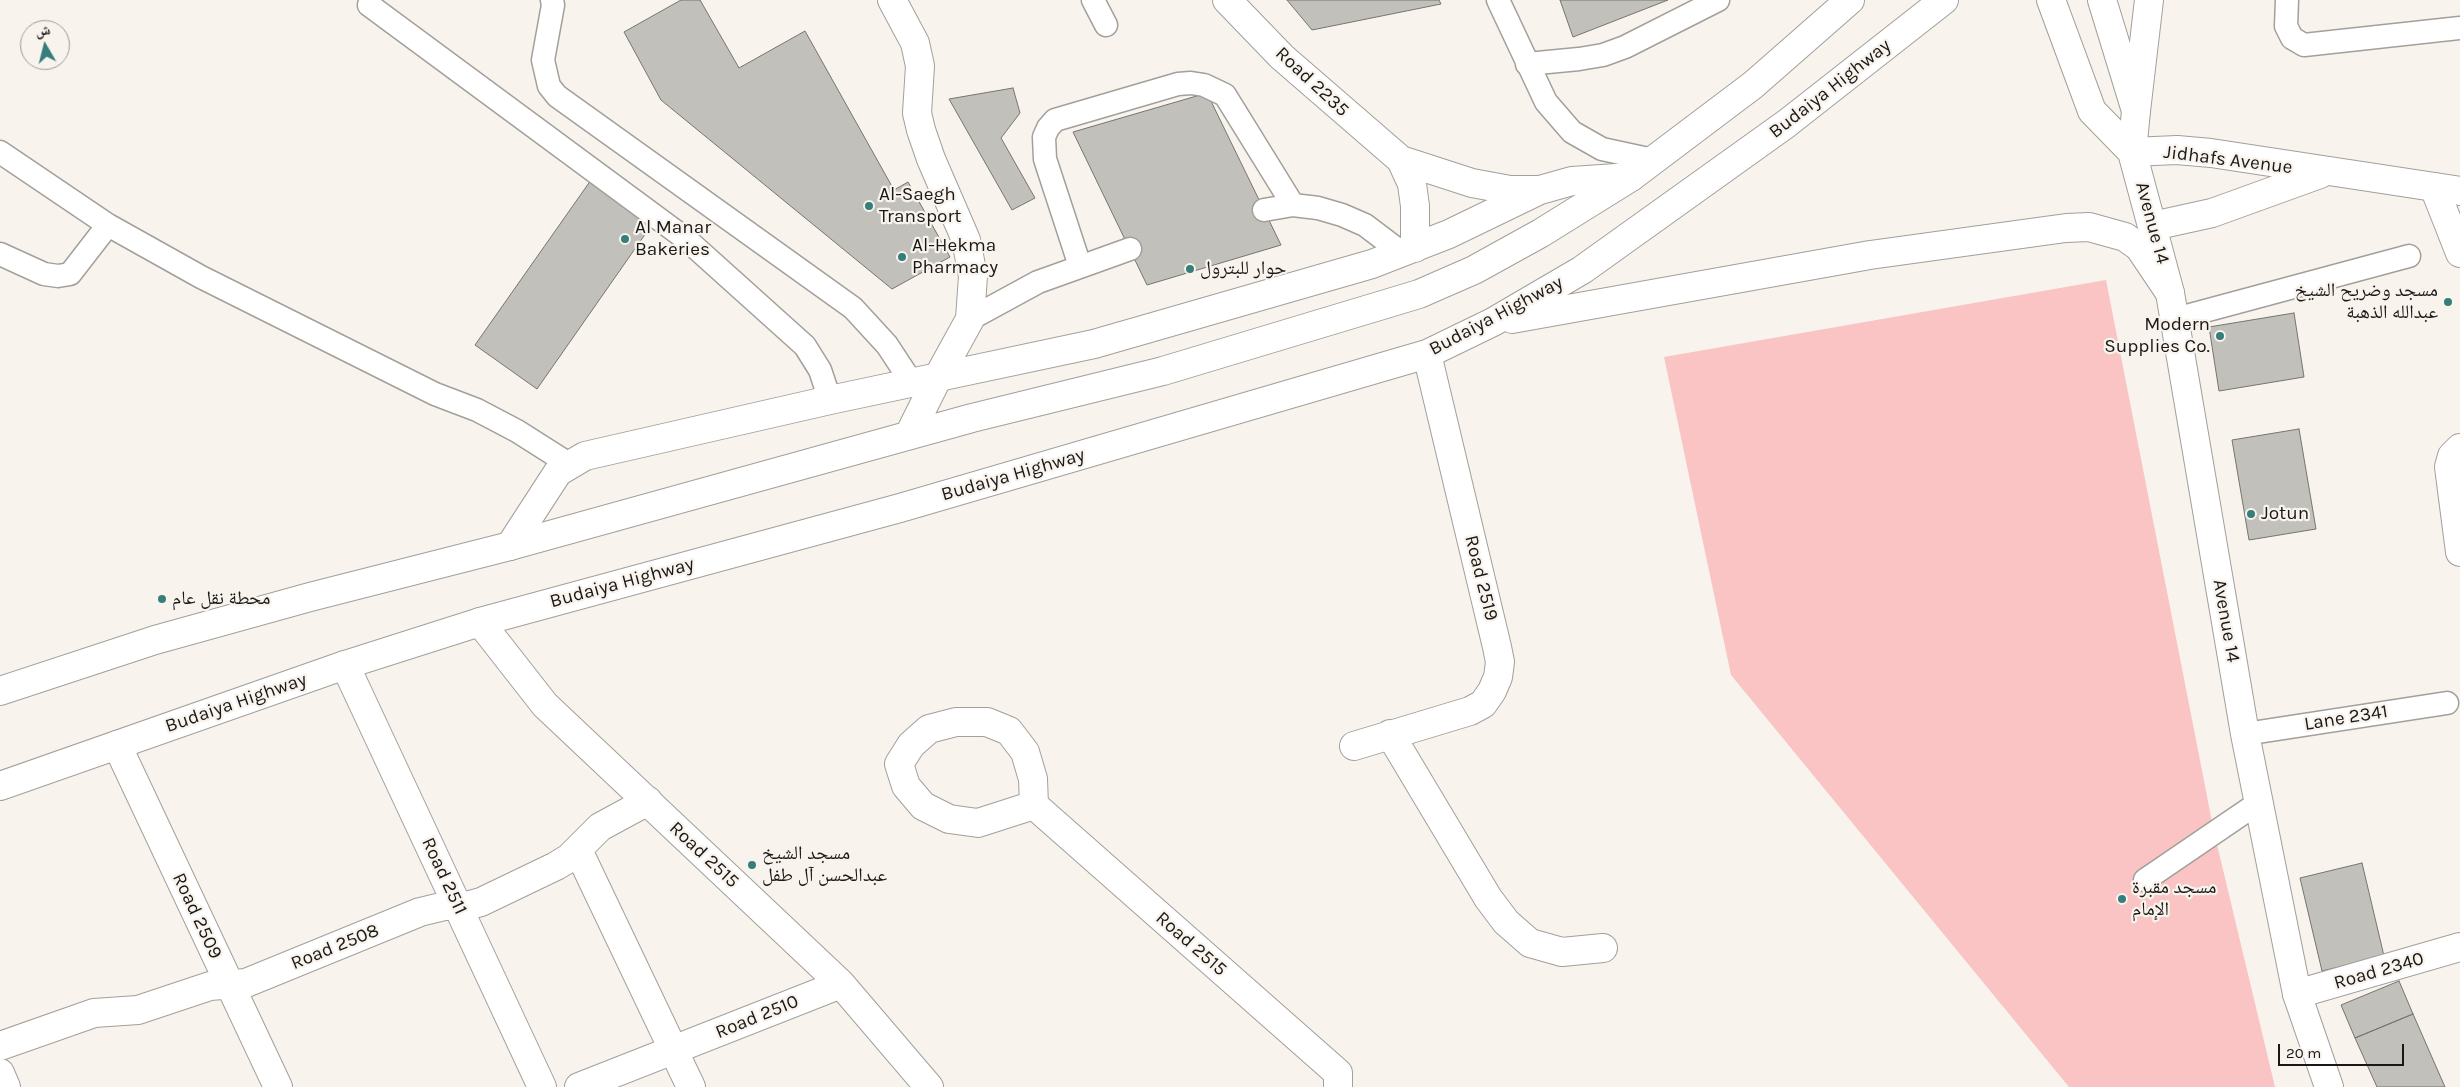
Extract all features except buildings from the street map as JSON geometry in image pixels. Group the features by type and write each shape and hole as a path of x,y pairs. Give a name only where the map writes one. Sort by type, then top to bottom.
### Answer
{"street":[{"path":"892,0 915,43 920,66 917,112 921,130 931,159 966,240 973,276 970,319 925,381 910,435"},
{"name":"Road 2235","path":"1227,0 1282,57 1400,160 1412,184 1415,206 1409,250"},
{"path":"0,691 155,640 310,596 510,546 910,435 1163,371 1419,294 1474,270 1541,233 1631,177 1753,85 1850,0"},
{"name":"Budaiya Highway","path":"0,786 345,665 480,622 900,508 1426,354 1493,322 1582,270 1786,124 1944,0"},
{"name":"Avenue 14","path":"2051,0 2092,110 2132,152"},
{"name":"Avenue 14","path":"2102,0 2136,111 2132,152 2173,306 2245,734 2297,994 2329,1087"},
{"path":"2136,111 2149,0"},
{"name":"Jidhafs Avenue","path":"2132,152 2185,151 2460,192"},
{"name":"Road 2235","path":"1400,160 1472,183 1510,190 1540,190"},
{"name":"Jidhafs Avenue","path":"2153,226 2212,213 2324,172"},
{"path":"510,546 558,472 569,464 603,450 1094,344 1354,270 1409,250 1486,217 1540,190 1572,181 1631,177"},
{"path":"2434,187 2460,253"},
{"path":"1493,322 1870,255 2066,228 2089,227 2125,237 2139,246 2173,306"},
{"name":"Road 2519","path":"1354,746 1470,712 1483,704 1492,691 1498,677 1500,662 1426,354"},
{"path":"2460,448 2452,456 2449,467 2460,552"},
{"name":"Road 2515","path":"480,622 545,705 841,984 929,1087"},
{"name":"Road 2511","path":"345,665 542,1087"},
{"path":"956,722 987,722 1009,731 1025,752 1033,779 1034,805 978,823 949,819 923,806 906,786 899,764 911,745 929,729 956,722"},
{"path":"1390,734 1488,898 1506,922 1530,943 1562,952 1603,948"},
{"name":"Road 2509","path":"117,745 278,1087"},
{"name":"Road 2508","path":"0,1046 94,1013 138,1010 210,986 230,986 262,977 420,912 439,907 480,902 569,858 600,827 648,802"},
{"name":"Road 2515","path":"1034,805 1338,1073 1338,1087"},
{"path":"578,850 691,1087"},
{"name":"Road 2340","path":"2297,994 2460,947"},
{"name":"Road 2510","path":"579,1087 841,984"},
{"path":"0,1073 6,1087"}],"lane":[{"path":"552,0 554,5 543,60 549,86 557,96 853,308 887,345 925,381"},
{"path":"1092,0 1106,25"},
{"path":"1498,0 1546,102 1572,132 1602,149 1653,160"},
{"path":"1527,64 1579,59 1625,47 1718,0"},
{"path":"2287,0 2286,26 2292,38 2304,45 2460,28"},
{"path":"369,5 686,239 806,346 820,370 830,400"},
{"path":"1080,266 1045,159 1044,137 1048,128 1055,120 1178,84 1191,82 1204,85 1225,95 1293,205"},
{"path":"0,152 108,225 202,277 435,394 477,410 517,430 569,464"},
{"path":"1264,210 1293,205 1318,208 1350,218 1409,250"},
{"path":"0,254 44,274 58,276 70,274 108,225"},
{"path":"970,319 1018,291 1080,266 1130,249"},
{"path":"2173,306 2409,256"},
{"name":"Lane 2341","path":"2245,734 2447,702"},
{"path":"2145,880 2258,803"}],"shaded area":[{"path":"2106,280 2214,832 2275,1087 2069,1087 1731,675 1664,357"}],"place":[{"name":"Al-Saegh Transport","path":"869,206"},
{"name":"Al Manar Bakeries","path":"625,239"},
{"name":"Al-Hekma Pharmacy","path":"902,257"},
{"name":"حوار للبترول","path":"1190,269"},
{"name":"مسجد وضريح الشيخ عبدالله الذهبة","path":"2448,302"},
{"name":"Modern Supplies Co.","path":"2220,336"},
{"name":"Jotun","path":"2251,514"},
{"name":"محطة نقل عام","path":"162,599"},
{"name":"مسجد الشيخ عبدالحسن آل طفل","path":"752,865"},
{"name":"مسجد مقبرة الإمام","path":"2122,899"}]}
